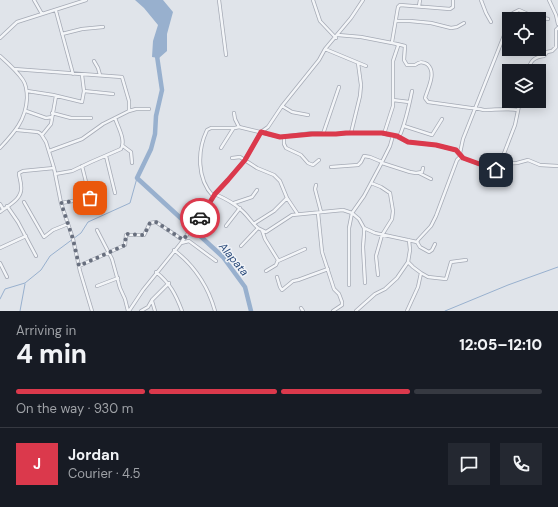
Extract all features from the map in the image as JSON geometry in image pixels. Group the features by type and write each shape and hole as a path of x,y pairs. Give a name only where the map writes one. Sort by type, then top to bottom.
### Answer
{"street":[{"path":"34,0 42,14"},
{"path":"0,38 15,23 86,0"},
{"path":"219,0 226,56"},
{"path":"313,0 320,21 337,36 392,42 405,46 404,60 407,65 415,65 419,62 423,62 429,66 432,72 425,98 428,102 482,110 518,110 515,125 498,169 495,170 463,158 456,150 436,145 408,142 392,135 346,133"},
{"path":"129,311 156,272 181,243 206,209 215,194 245,160 261,132 268,127 282,106 319,60 325,49 337,36 363,0"},
{"path":"419,6 420,0"},
{"path":"392,42 398,7 400,5 450,9 453,7 453,0"},
{"path":"481,0 491,22"},
{"path":"549,0 557,15 558,24"},
{"path":"56,10 73,74"},
{"path":"396,21 431,23 451,28 457,27 464,23"},
{"path":"62,34 82,29 103,27"},
{"path":"530,64 536,57 544,56 547,52 552,51 556,47 556,30 558,28"},
{"path":"417,242 431,226 446,193 460,154 463,139 502,41"},
{"path":"384,134 393,106 393,61 398,46 397,44"},
{"path":"325,49 366,66"},
{"path":"0,56 23,80 27,91 26,111 17,130 0,148"},
{"path":"94,61 100,76"},
{"path":"358,63 361,85 359,101 351,133 274,136 239,127 209,129 206,132 201,153 202,176 206,188 213,196 215,194 234,203 251,221 255,223 258,228 266,232 297,213 343,210 352,213 359,219 364,228 363,247 365,283"},
{"path":"14,69 122,77 129,101 130,111"},
{"path":"27,91 80,102 83,100 84,91 82,75"},
{"path":"323,134 339,87"},
{"path":"84,91 113,94"},
{"path":"397,136 400,135 404,126 412,91"},
{"path":"42,136 49,127 56,96"},
{"path":"393,100 409,102"},
{"path":"282,106 292,112 308,115"},
{"path":"49,151 82,139 103,124 130,111 136,109 149,109"},
{"path":"26,111 46,118 52,118"},
{"path":"52,113 71,118 91,118"},
{"path":"234,113 239,127"},
{"path":"55,174 72,172 82,166 119,151 123,146 122,138 115,118"},
{"path":"404,126 432,135 442,119"},
{"path":"221,148 233,128"},
{"path":"17,130 38,132 45,138 54,168 61,203 73,237 79,266 92,311"},
{"path":"349,285 349,228 352,213 382,162 390,146 392,135"},
{"path":"284,136 284,144 286,148 301,155 308,163 313,165 319,160"},
{"path":"123,146 131,152 132,163"},
{"path":"106,156 114,192"},
{"path":"331,166 358,165 364,156 370,156 382,162 410,172 418,173 431,179"},
{"path":"232,158 240,157 258,168 274,175 280,180 287,198 297,213"},
{"path":"500,164 517,163 528,160 540,165 558,166"},
{"path":"82,166 93,210"},
{"path":"0,212 18,198 20,194 21,186 19,173 54,168"},
{"path":"418,173 422,172 424,168"},
{"path":"371,183 390,193 393,211 392,219 382,235 376,256 378,275"},
{"path":"316,185 315,189 318,198 322,252 334,289 339,294 342,302 342,304 333,311"},
{"path":"234,203 252,197 257,190"},
{"path":"61,203 90,198"},
{"path":"255,223 274,211 287,198"},
{"path":"24,202 44,237 53,230 68,224"},
{"path":"0,204 3,209"},
{"path":"7,206 26,236 36,256"},
{"path":"226,226 240,208"},
{"path":"79,266 125,245 126,234 144,235 152,222 156,222 183,240"},
{"path":"241,246 258,228"},
{"path":"364,228 382,235 417,242 420,247 429,252 435,244"},
{"path":"261,229 265,239 278,258 278,261"},
{"path":"97,230 109,253 129,311"},
{"path":"0,248 26,236"},
{"path":"181,243 189,240 216,261"},
{"path":"356,311 375,294 397,278 408,262 410,250 409,240"},
{"path":"266,271 276,265 278,261 305,249"},
{"path":"174,250 187,260 196,271 209,293 215,311"},
{"path":"408,262 412,267 428,277 446,279 451,262 466,260"},
{"path":"0,264 7,277"},
{"path":"277,277 282,290 292,281 328,269"},
{"path":"156,272 169,283 175,293 182,311"},
{"path":"407,311 418,287 421,273"},
{"path":"97,286 118,278"},
{"path":"141,311 148,307 152,300 169,283"},
{"path":"152,300 155,311"}],"water":[{"path":"135,0 163,0 173,12 167,34 167,51 159,58 152,57 153,41 158,25 144,8"}],"waterway":[{"name":"Alapata","path":"157,51 162,90 151,149 137,178 223,257 245,287 251,311"},
{"path":"0,299 5,289 25,283 41,270 50,256 81,233 88,222 130,203 137,178"},
{"path":"445,311 508,285 558,267"},
{"path":"20,311 25,284"}],"way so far":[{"path":"90,198 61,203 71,232 79,266 125,245 126,234 144,235 152,222 156,222 183,240 200,218"}],"route":[{"path":"200,218 215,194 245,160 261,132 280,137 300,134 382,133 397,136 408,142 436,145 456,150 463,158 496,170"}]}
